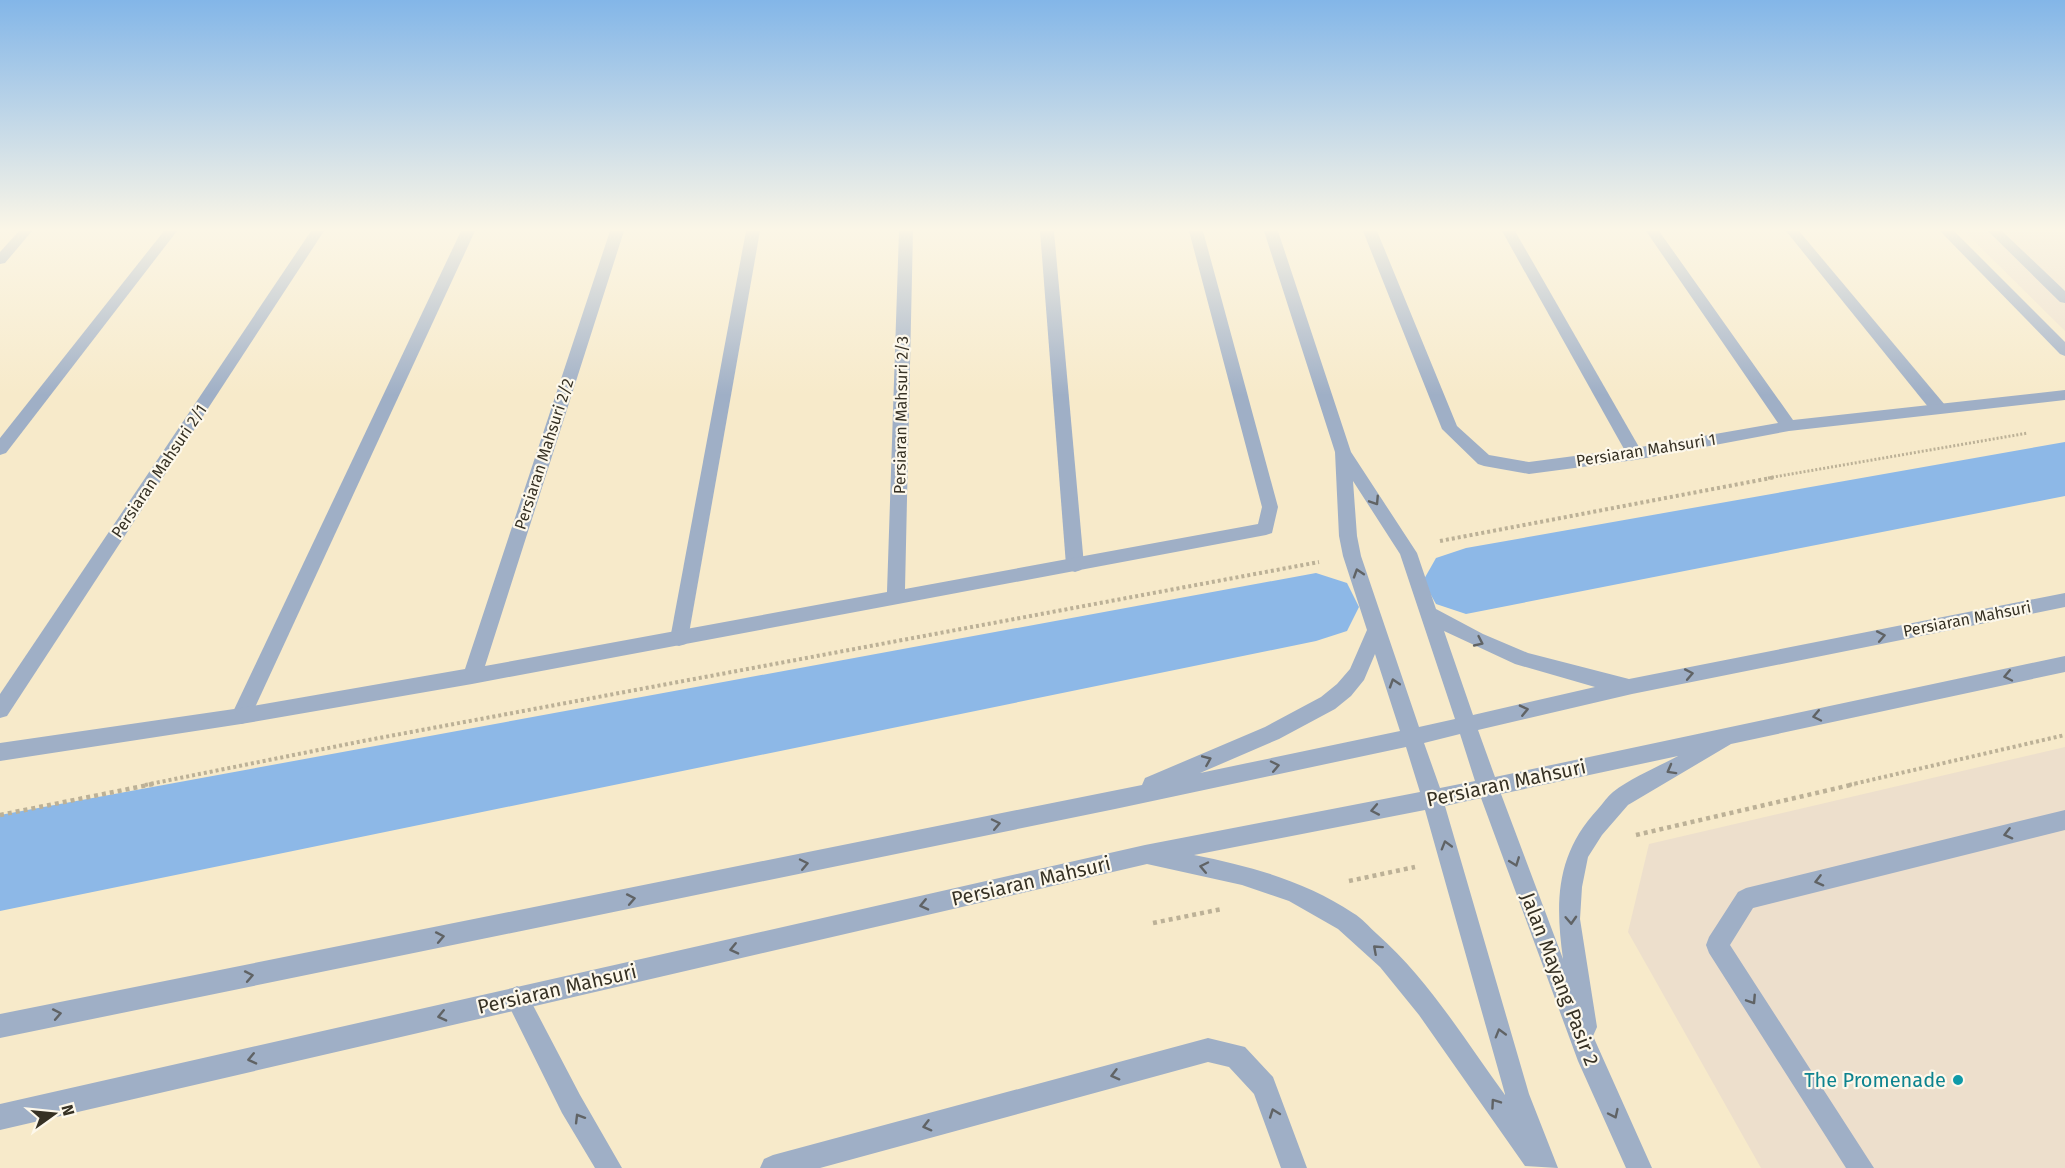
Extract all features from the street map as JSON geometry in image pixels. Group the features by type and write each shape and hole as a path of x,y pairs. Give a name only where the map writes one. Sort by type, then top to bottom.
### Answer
{"street":[{"path":"0,449 128,286"},
{"name":"Persiaran Mahsuri 2/1","path":"0,710 282,286"},
{"path":"241,716 442,286"},
{"name":"Persiaran Mahsuri 2/2","path":"472,676 599,286"},
{"path":"679,639 743,286"},
{"name":"Persiaran Mahsuri 2/3","path":"897,599 905,286"},
{"path":"1052,286 1076,566"},
{"path":"0,752 241,716 472,676 1266,529 1270,507 1211,286"},
{"path":"1289,286 1343,452 1348,536 1352,556 1433,799 1517,1094 1543,1168"},
{"name":"Persiaran Mahsuri 1","path":"1392,286 1450,429 1484,460 1529,468 1635,454 1789,426 2065,394"},
{"path":"1539,286 1635,454"},
{"path":"1690,286 1789,426"},
{"path":"1837,286 1939,409"},
{"path":"2000,286 2065,351"},
{"path":"2051,286 2065,299"},
{"path":"1343,452 1403,543 1467,723"},
{"name":"Persiaran Mahsuri","path":"0,1026 1115,800 1412,737 1632,686 2065,600"},
{"path":"1428,613 1471,638 1504,653 1554,670 1632,686"},
{"path":"1115,800 1272,733 1328,703 1344,690 1357,674 1377,628"},
{"name":"Persiaran Mahsuri","path":"0,1117 1145,855 1488,788 2065,664"},
{"name":"Jalan Mayang Pasir 2","path":"1467,723 1488,788 1590,1061 1639,1168"},
{"path":"1590,1061 1569,919 1571,887 1578,854 1594,828 1621,798 1741,732"},
{"path":"1861,1168 1717,945 1746,898 2065,820"},
{"path":"1145,855 1242,875 1295,893 1346,921 1388,959 1427,1007 1543,1168"},
{"path":"517,998 571,1104 609,1168"},
{"path":"773,1168 1208,1050 1236,1056 1264,1086 1294,1168"}],"path":[{"path":"1403,543 1454,540 1790,474 2032,432"},
{"path":"0,815 363,741 1352,556"},
{"path":"1584,843 1638,835 2065,735"},
{"path":"1295,893 1451,862"},
{"path":"1153,923 1230,907"}],"shaded area":[{"path":"2019,286 2065,286 2065,331"},
{"path":"2065,747 2065,1168 1761,1168 1628,932 1649,844"}],"waterway":[{"path":"1466,581 2065,469"},
{"path":"0,863 1316,607"}],"place":[{"name":"The Promenade","path":"1958,1080"}]}
